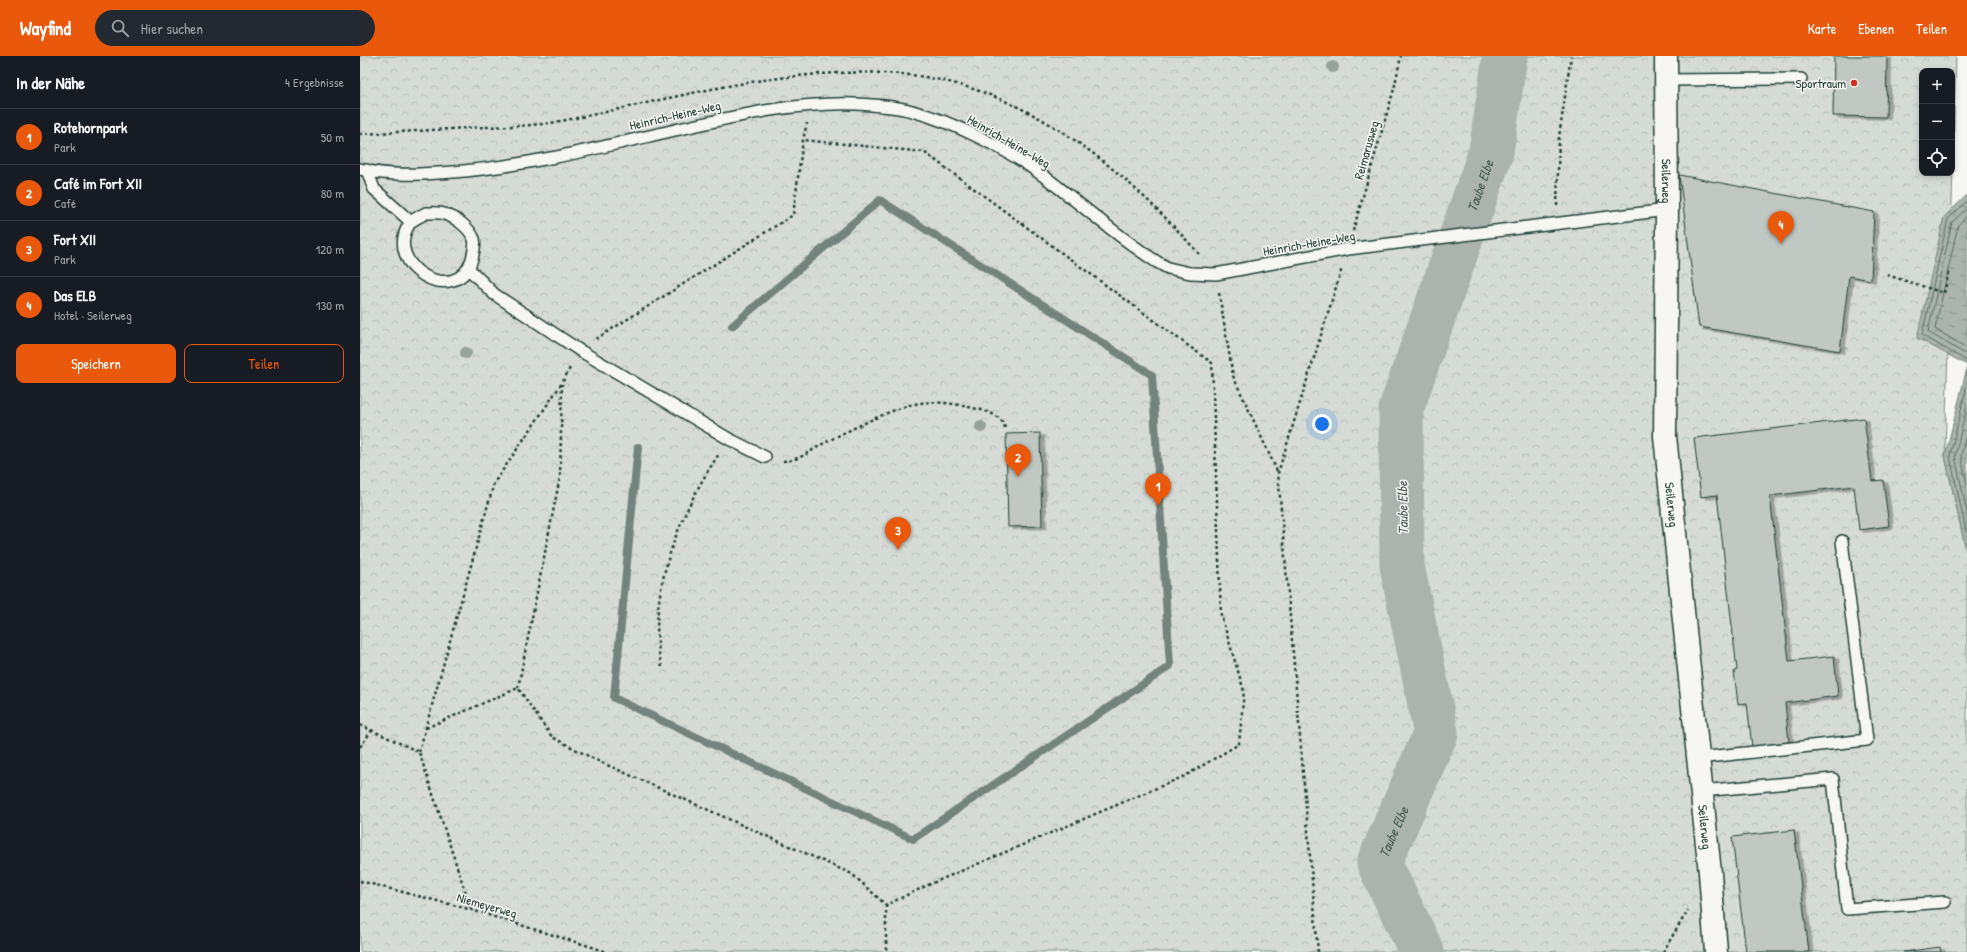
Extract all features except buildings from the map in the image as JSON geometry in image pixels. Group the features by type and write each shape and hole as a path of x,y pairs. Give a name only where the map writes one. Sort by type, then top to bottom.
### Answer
{"street":[{"name":"Seilerweg","path":"1666,56 1667,210 1665,436 1716,952"}],"lane":[{"path":"1666,80 1801,79"},
{"name":"Heinrich-Heine-Weg","path":"363,169 418,173 491,168 564,156 728,117 812,104 891,107 910,110 946,123 1008,153 1040,173 1135,247 1162,266 1190,273 1216,274 1348,249 1667,210"},
{"path":"363,169 374,189 411,222"},
{"path":"426,213 443,213 460,222 474,239 474,251 469,269 455,280 438,282 426,278 411,266 404,251 405,236 411,222 426,213"},
{"path":"469,269 494,294 579,350 729,439 765,457"},
{"path":"1698,758 1867,740 1842,541"},
{"path":"1701,791 1833,779 1847,909 1945,902"}],"path":[{"name":"Reimarusweg","path":"1278,473 1348,249 1394,89 1400,56"},
{"path":"1557,223 1559,137 1571,56"},
{"path":"472,910 419,752 494,483 562,383 579,350 793,215 803,140 812,104"},
{"path":"803,140 924,152 1212,363 1221,614 1244,690 1238,744 1184,776 928,885 886,905"},
{"path":"1886,275 1944,293 1948,272"},
{"path":"1216,274 1233,376 1278,473 1318,952"},
{"path":"562,383 560,477 518,688 552,737 596,760 852,874 886,905 886,952"},
{"path":"765,457 786,461 798,459 841,435 901,408 920,403 937,402 954,404 983,411 998,417 1005,428"},
{"path":"662,667 658,652 658,615 661,585 683,519 697,489 711,465"},
{"path":"426,728 518,688"},
{"path":"360,725 419,752"},
{"path":"360,747 372,730"},
{"name":"Niemeyerweg","path":"360,881 472,910 608,952"},
{"path":"1663,952 1690,906"}],"green space":[{"path":"360,56 1956,56 1955,92 1955,68 1919,68 1919,176 1953,176 1945,456 1967,555 1967,952 360,952"}],"water":[{"path":"1967,195 1967,365 1917,338 1944,217"},
{"path":"1967,368 1967,555 1945,456"}],"waterway":[{"name":"Taube Elbe","path":"1422,952 1379,863 1436,733 1402,566 1401,409 1491,152 1505,56"},
{"path":"638,447 614,698 913,839 1170,666 1152,375 880,200 732,326"}],"place":[{"name":"Sportraum","path":"1854,83"},
{"name":"Das ELB","path":"1781,244"},
{"name":"Café im Fort XII","path":"1018,477"},
{"name":"Rotehornpark","path":"1158,506"},
{"name":"Fort XII","path":"898,550"}]}
